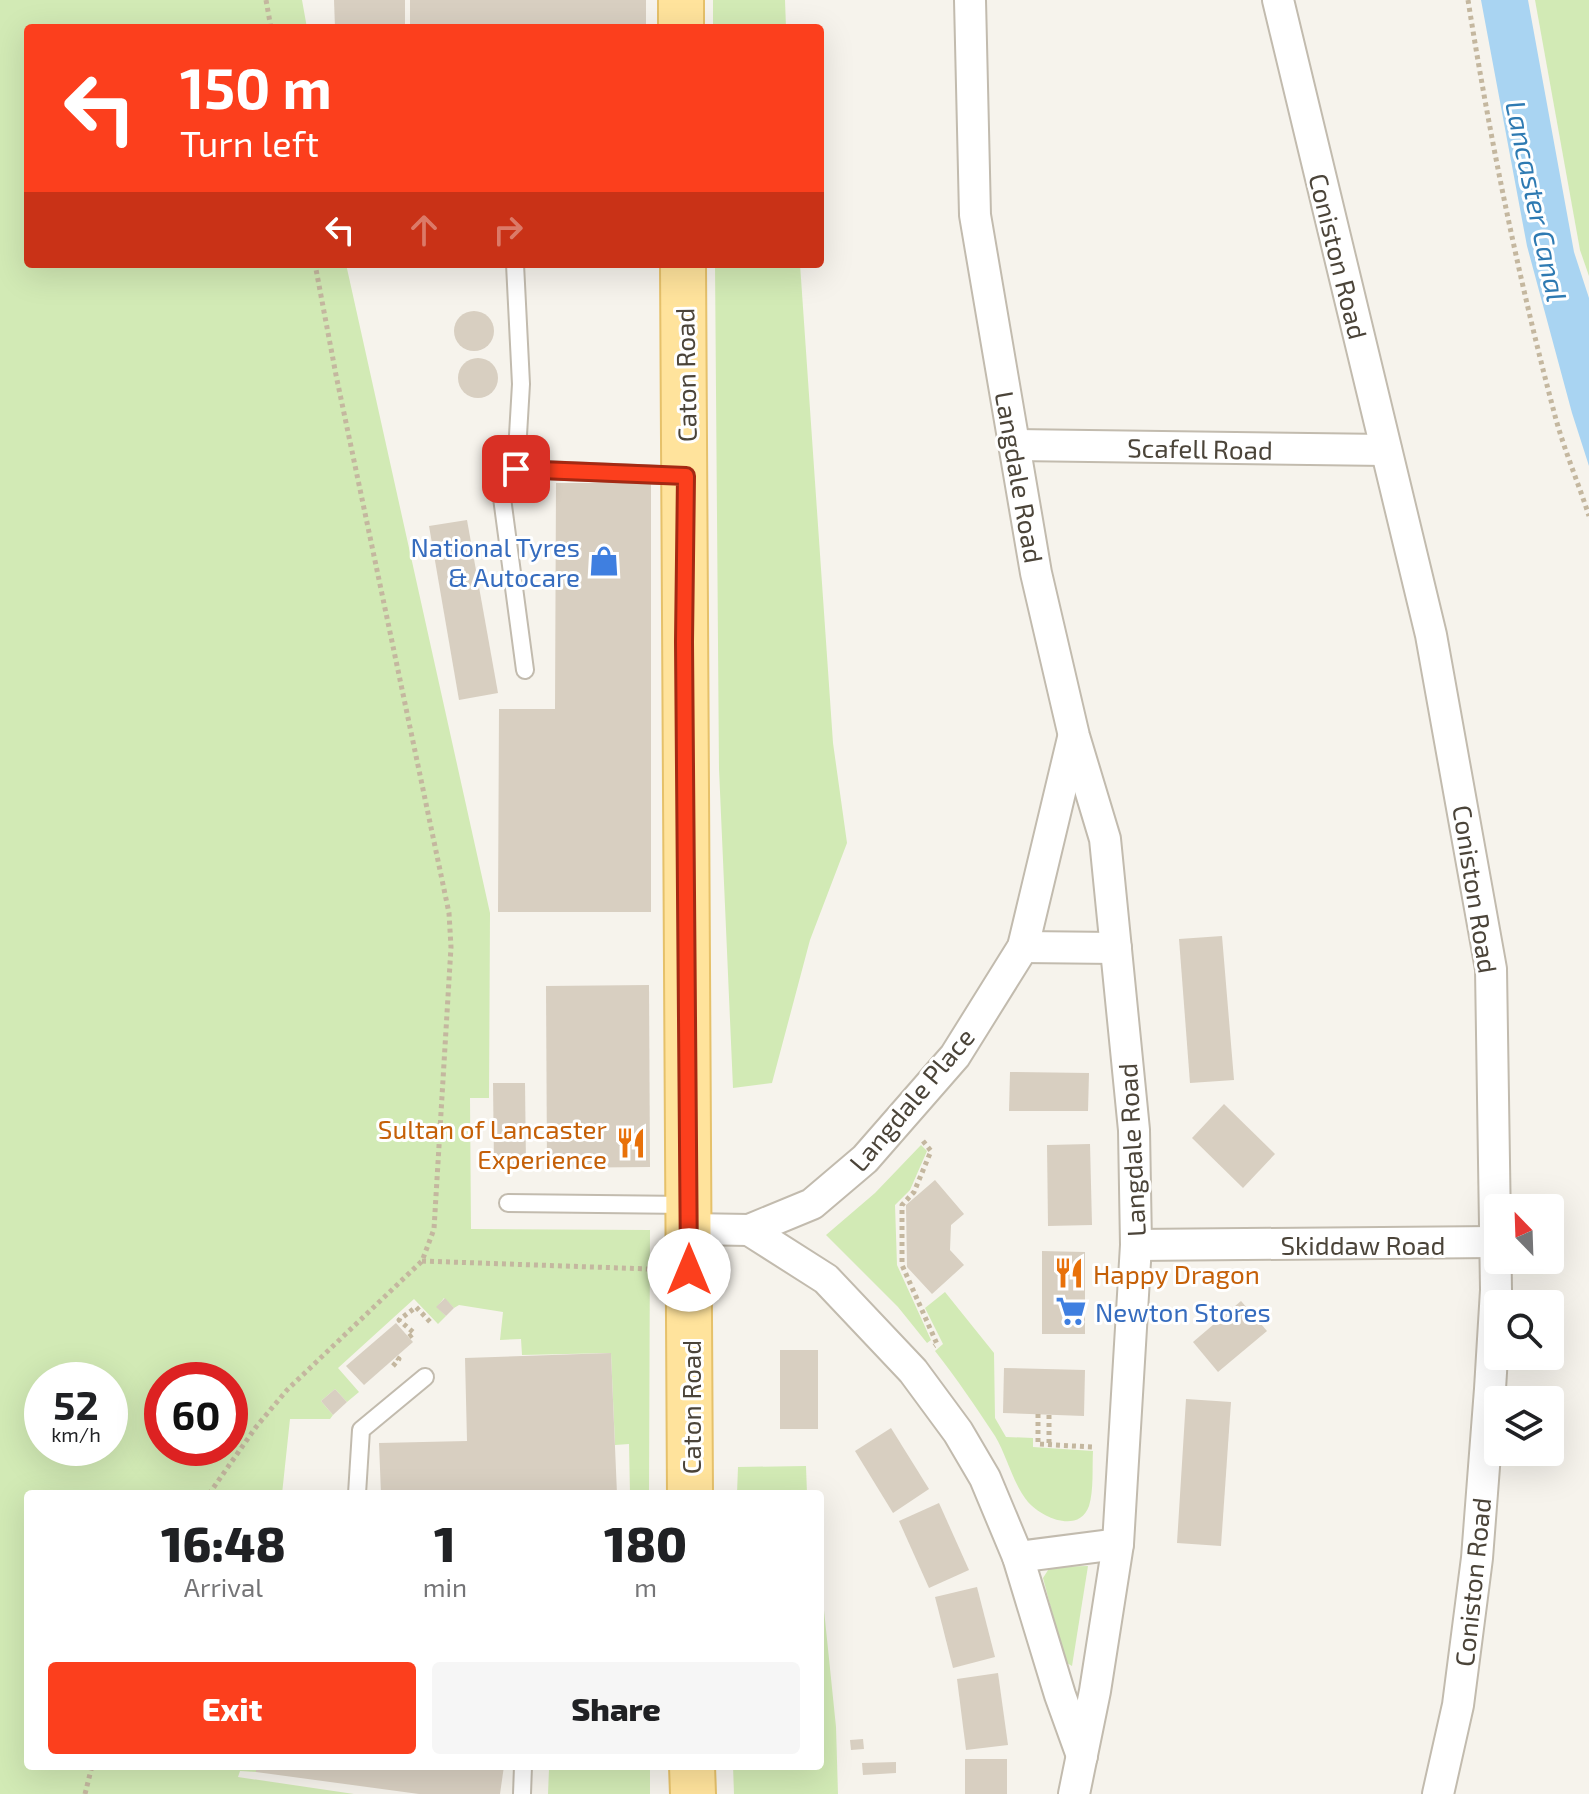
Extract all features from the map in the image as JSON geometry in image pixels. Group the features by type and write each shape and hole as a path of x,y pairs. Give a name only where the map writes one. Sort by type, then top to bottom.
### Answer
{"main road":[{"path":"681,0 681,24"},
{"name":"Caton Road","path":"683,268 690,1490"},
{"path":"692,1770 693,1794"}],"street":[{"name":"Langdale Road","path":"970,0 975,215 1036,573 1074,736 1105,839 1134,1130 1136,1245 1118,1544 1083,1757 1074,1794"},
{"name":"Coniston Road","path":"1278,0 1431,635 1491,969 1493,1194"},
{"name":"Scafell Road","path":"1014,445 1386,450"},
{"name":"Langdale Place","path":"689,1217 749,1230 812,1204 865,1159 955,1056 1023,947 1074,736"},
{"path":"1023,947 1116,948"},
{"path":"749,1230 826,1279 913,1371 958,1432 985,1478 1018,1557 1060,1695 1083,1757"},
{"name":"Skiddaw Road","path":"1136,1245 1484,1242"},
{"name":"Coniston Road","path":"1438,1794 1458,1705 1477,1558 1494,1332 1495,1274"},
{"path":"1018,1557 1118,1544"}],"lane":[{"path":"515,268 521,384 516,469"},
{"path":"525,670 498,468 686,476"},
{"path":"508,1203 689,1217"},
{"path":"357,1490 361,1430 425,1377"},
{"path":"522,1794 523,1770"}],"path":[{"path":"266,0 270,24"},
{"path":"1468,0 1491,143 1515,249 1555,415 1589,516"},
{"path":"212,1490 256,1427 287,1390 422,1261 434,1229 451,947 449,913 316,268"},
{"path":"924,1143 931,1151 914,1192 902,1205 902,1265 937,1344"},
{"path":"422,1261 656,1269"},
{"path":"409,1337 414,1333 399,1320 416,1307 432,1324"},
{"path":"1038,1414 1038,1444 1101,1448"},
{"path":"1049,1415 1049,1444"},
{"path":"85,1794 91,1770"}],"green space":[{"path":"0,0 302,0 306,24 24,24 24,268 347,268 490,913 489,1098 470,1098 471,1229 650,1230 649,1490 630,1490 629,1444 615,1445 611,1353 522,1355 521,1339 500,1340 503,1312 459,1305 454,1308 444,1298 437,1307 446,1316 438,1324 414,1299 338,1368 359,1392 347,1402 335,1389 321,1401 333,1415 330,1419 290,1419 282,1490 24,1490 24,1770 256,1770 240,1771 238,1777 354,1794 0,1794"},
{"path":"713,0 785,0 786,24 713,24"},
{"path":"1535,0 1589,0 1589,276 1580,250"},
{"path":"715,268 800,268 833,743 847,843 810,940 772,1083 733,1088 719,769"},
{"path":"921,1145 927,1151 910,1190 895,1205 897,1265 931,1340 927,1343 898,1307 826,1235 875,1193"},
{"path":"945,1292 994,1353 995,1418 1006,1437 1033,1438 1033,1447 1093,1451 1091,1500 1084,1515 1069,1521 1051,1518 1034,1508 1018,1487 995,1436 935,1351 943,1344 925,1308"},
{"path":"806,1466 807,1490 737,1490 738,1467"},
{"path":"1088,1566 1072,1666 1063,1654 1043,1578 1050,1567"},
{"path":"824,1610 836,1727 838,1794 734,1794 733,1770 824,1770"},
{"path":"549,1770 650,1770 650,1794 548,1794"}],"water":[{"name":"Lancaster Canal","path":"1481,0 1528,0 1574,252 1589,298 1589,466 1527,246"}],"building":[{"path":"334,0 405,0 405,24 335,24"},
{"path":"410,0 646,0 646,24 410,24"},
{"path":"474,311 488,317 494,331 488,345 474,351 460,345 454,331 460,317"},
{"path":"478,358 492,364 498,378 492,392 478,398 464,392 458,378 464,364"},
{"path":"556,483 651,483 651,912 498,912 499,709 555,709"},
{"path":"467,520 498,693 459,700 429,526"},
{"path":"1222,936 1234,1080 1190,1083 1179,939"},
{"path":"649,985 650,1167 547,1168 546,986"},
{"path":"1010,1072 1089,1073 1088,1111 1009,1111"},
{"path":"493,1083 525,1083 526,1166 494,1166"},
{"path":"1224,1104 1275,1154 1243,1188 1192,1138"},
{"path":"1090,1144 1092,1225 1048,1226 1047,1145"},
{"path":"935,1180 964,1214 951,1225 950,1250 964,1265 932,1294 907,1267 906,1205"},
{"path":"1042,1251 1085,1252 1085,1334 1042,1334"},
{"path":"445,1298 454,1308 446,1316 436,1307"},
{"path":"1241,1301 1267,1331 1218,1372 1193,1342"},
{"path":"396,1323 413,1342 364,1385 346,1366"},
{"path":"780,1350 818,1350 818,1429 780,1429"},
{"path":"611,1353 617,1490 381,1490 379,1443 467,1441 465,1358"},
{"path":"1004,1368 1085,1370 1084,1416 1003,1413"},
{"path":"335,1389 347,1402 333,1415 321,1401"},
{"path":"1186,1399 1231,1402 1221,1546 1177,1543"},
{"path":"891,1428 929,1489 893,1513 855,1451"},
{"path":"939,1503 969,1570 929,1588 899,1521"},
{"path":"977,1587 995,1657 953,1668 935,1597"},
{"path":"998,1673 1008,1745 966,1750 957,1679"},
{"path":"863,1739 864,1749 851,1750 850,1740"},
{"path":"965,1759 1007,1759 1007,1794 965,1794"},
{"path":"896,1762 896,1773 863,1775 862,1763"},
{"path":"503,1770 500,1794 419,1794 256,1772"}],"place":[{"name":"National Tyres & Autocare","path":"604,561"},
{"name":"Sultan of Lancaster Experience","path":"631,1143"},
{"name":"Happy Dragon","path":"1069,1273"},
{"name":"Newton Stores","path":"1071,1311"}],"route":[{"path":"516,469 686,476 684,642 689,1270"}]}
